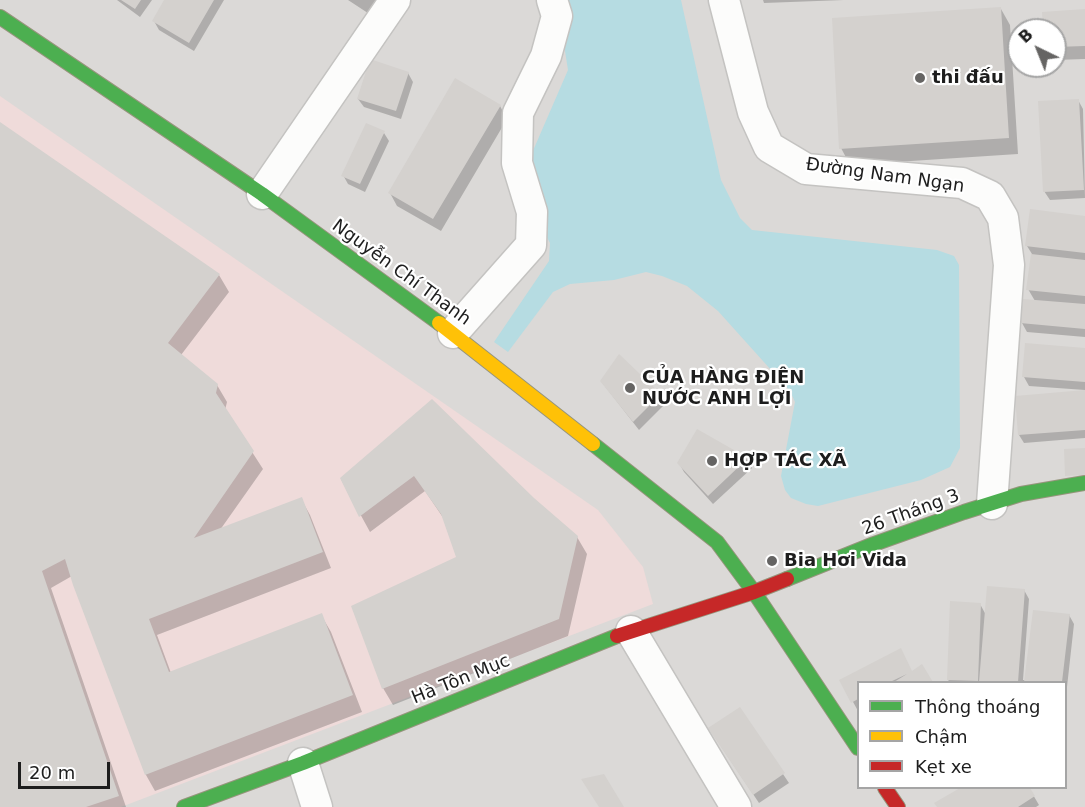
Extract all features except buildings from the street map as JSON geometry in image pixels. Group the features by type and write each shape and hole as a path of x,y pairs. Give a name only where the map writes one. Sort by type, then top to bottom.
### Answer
{"street":[{"path":"262,194 395,0"},
{"path":"453,333 531,245 532,212 516,163 518,113 546,56 557,16 552,0"},
{"name":"Đường Nam Ngạn","path":"724,0 753,112 769,147 806,169 962,183 990,196 1003,218 1009,265 992,504"},
{"name":"Nguyễn Chí Thanh","path":"0,17 262,194 453,333 717,542 754,592 857,746"},
{"name":"26 Tháng 3","path":"754,592 874,544 1021,494 1085,483"},
{"name":"Hà Tôn Mục","path":"184,807 303,763 631,631 754,592"},
{"path":"631,631 736,807"},
{"path":"303,763 318,807"},
{"path":"886,789 898,807"}],"shaded area":[{"path":"0,0 1085,0 1085,807 0,807"},
{"path":"0,96 598,510 643,567 653,604 121,807 0,807"}],"water":[{"path":"557,0 681,0 721,180 740,218 752,230 937,250 954,256 959,265 960,448 950,467 921,480 818,506 791,498 785,490 781,476 795,402 790,391 718,311 687,286 662,276 646,272 614,280 570,284 553,292 508,352 494,342 549,261 550,243 527,192 532,153 568,70"}],"traffic: fast":[{"path":"0,17 262,194 439,323"},
{"path":"593,444 717,542 754,592 857,746"},
{"path":"787,579 874,544 964,512 1021,494 1085,483"},
{"path":"184,807 303,763 617,636"}],"traffic: slow":[{"path":"439,323 593,444"}],"traffic: jam":[{"path":"617,636 754,592 787,579"},
{"path":"886,789 898,807"}],"place":[{"name":"thi đấu","path":"920,78"},
{"name":"CỦA HÀNG ĐIỆN NƯỚC ANH LỢI","path":"630,388"},
{"name":"HỢP TÁC XÃ","path":"712,461"},
{"name":"Bia Hơi Vida","path":"772,561"}]}
